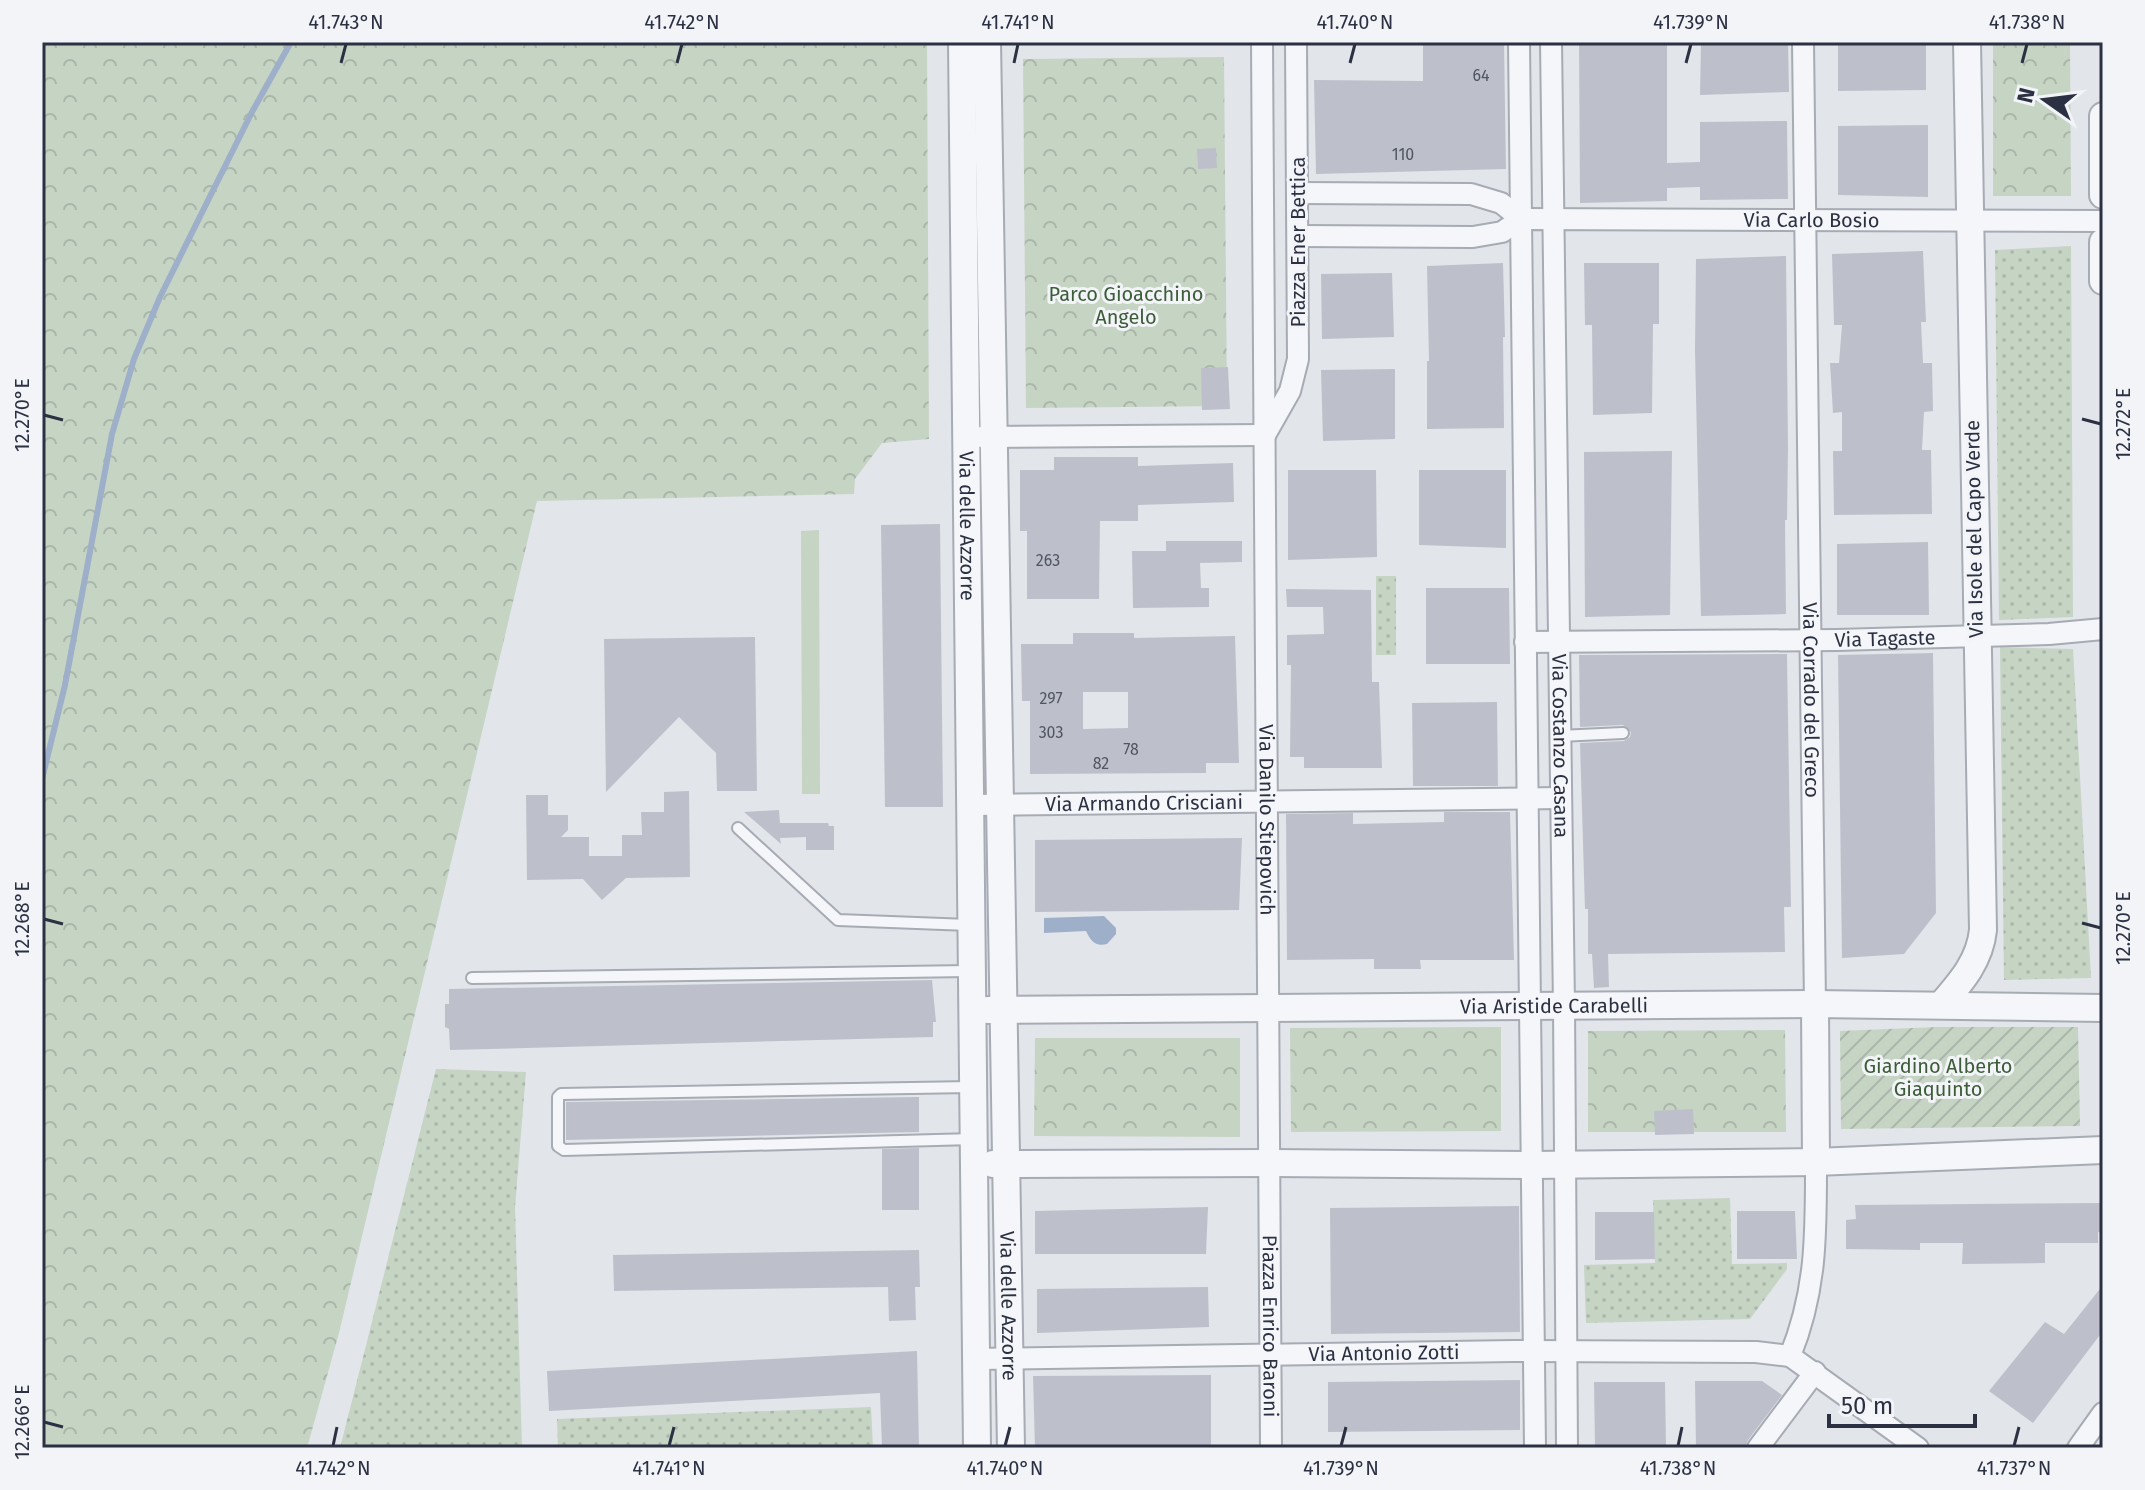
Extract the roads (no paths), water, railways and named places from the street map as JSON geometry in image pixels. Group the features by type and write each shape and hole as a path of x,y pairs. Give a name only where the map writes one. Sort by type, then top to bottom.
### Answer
{"street":[{"name":"Via delle Azzorre","path":"962,42 977,1448"},
{"name":"Via delle Azzorre","path":"987,42 1011,1448"},
{"name":"Piazza Ener Bettica","path":"1262,42 1265,435"},
{"name":"Piazza Ener Bettica","path":"1265,435 1286,398 1296,372 1299,337 1296,42"},
{"name":"Via Costanzo Casana","path":"1519,42 1535,1448"},
{"name":"Via Costanzo Casana","path":"1551,42 1567,1448"},
{"name":"Via Corrado del Greco","path":"1790,1356 1807,1309 1814,1268 1816,1162 1803,42"},
{"name":"Via Isole del Capo Verde","path":"1942,1004 1970,969 1981,944 1983,930 1967,42"},
{"path":"2103,116 2103,195"},
{"path":"1298,193 1471,194 1501,203 1521,219"},
{"name":"Via Carlo Bosio","path":"1298,236 1473,237 1502,232 1521,219 2103,221"},
{"path":"2103,242 2103,281"},
{"path":"966,437 1265,435"},
{"name":"Via Danilo Stiepovich","path":"1265,435 1270,1204"},
{"name":"Via Tagaste","path":"1525,642 1811,641 1976,637 2103,629"},
{"name":"Via Armando Crisciani","path":"970,805 1560,798"},
{"name":"Via Aristide Carabelli","path":"1005,1010 1815,1004 2103,1008"},
{"path":"972,1011 1005,1010"},
{"path":"974,1152 1008,1164 1564,1165 1816,1162 2103,1150"},
{"name":"Piazza Enrico Baroni","path":"1270,1204 1271,1448"},
{"name":"Via Antonio Zotti","path":"976,1359 1534,1351 1737,1351 1790,1356"},
{"path":"1790,1356 1918,1448"},
{"path":"1758,1448 1815,1372"},
{"path":"2078,1448 2103,1413"}],"lane":[{"path":"1559,736 1623,733"},
{"path":"738,828 838,920 971,925"},
{"path":"472,978 971,971"},
{"path":"973,1087 565,1094 558,1097 558,1146 564,1150 974,1152"}],"water":[{"path":"1104,916 1116,928 1116,934 1107,944 1094,942 1086,931 1044,933 1044,918"}],"waterway":[{"path":"42,779 65,685 112,434 134,359 160,297 252,112 291,42"}],"park label":[{"name":"Parco Gioacchino Angelo","path":"1126,306"},
{"name":"Giardino Alberto Giaquinto","path":"1938,1078"}]}
